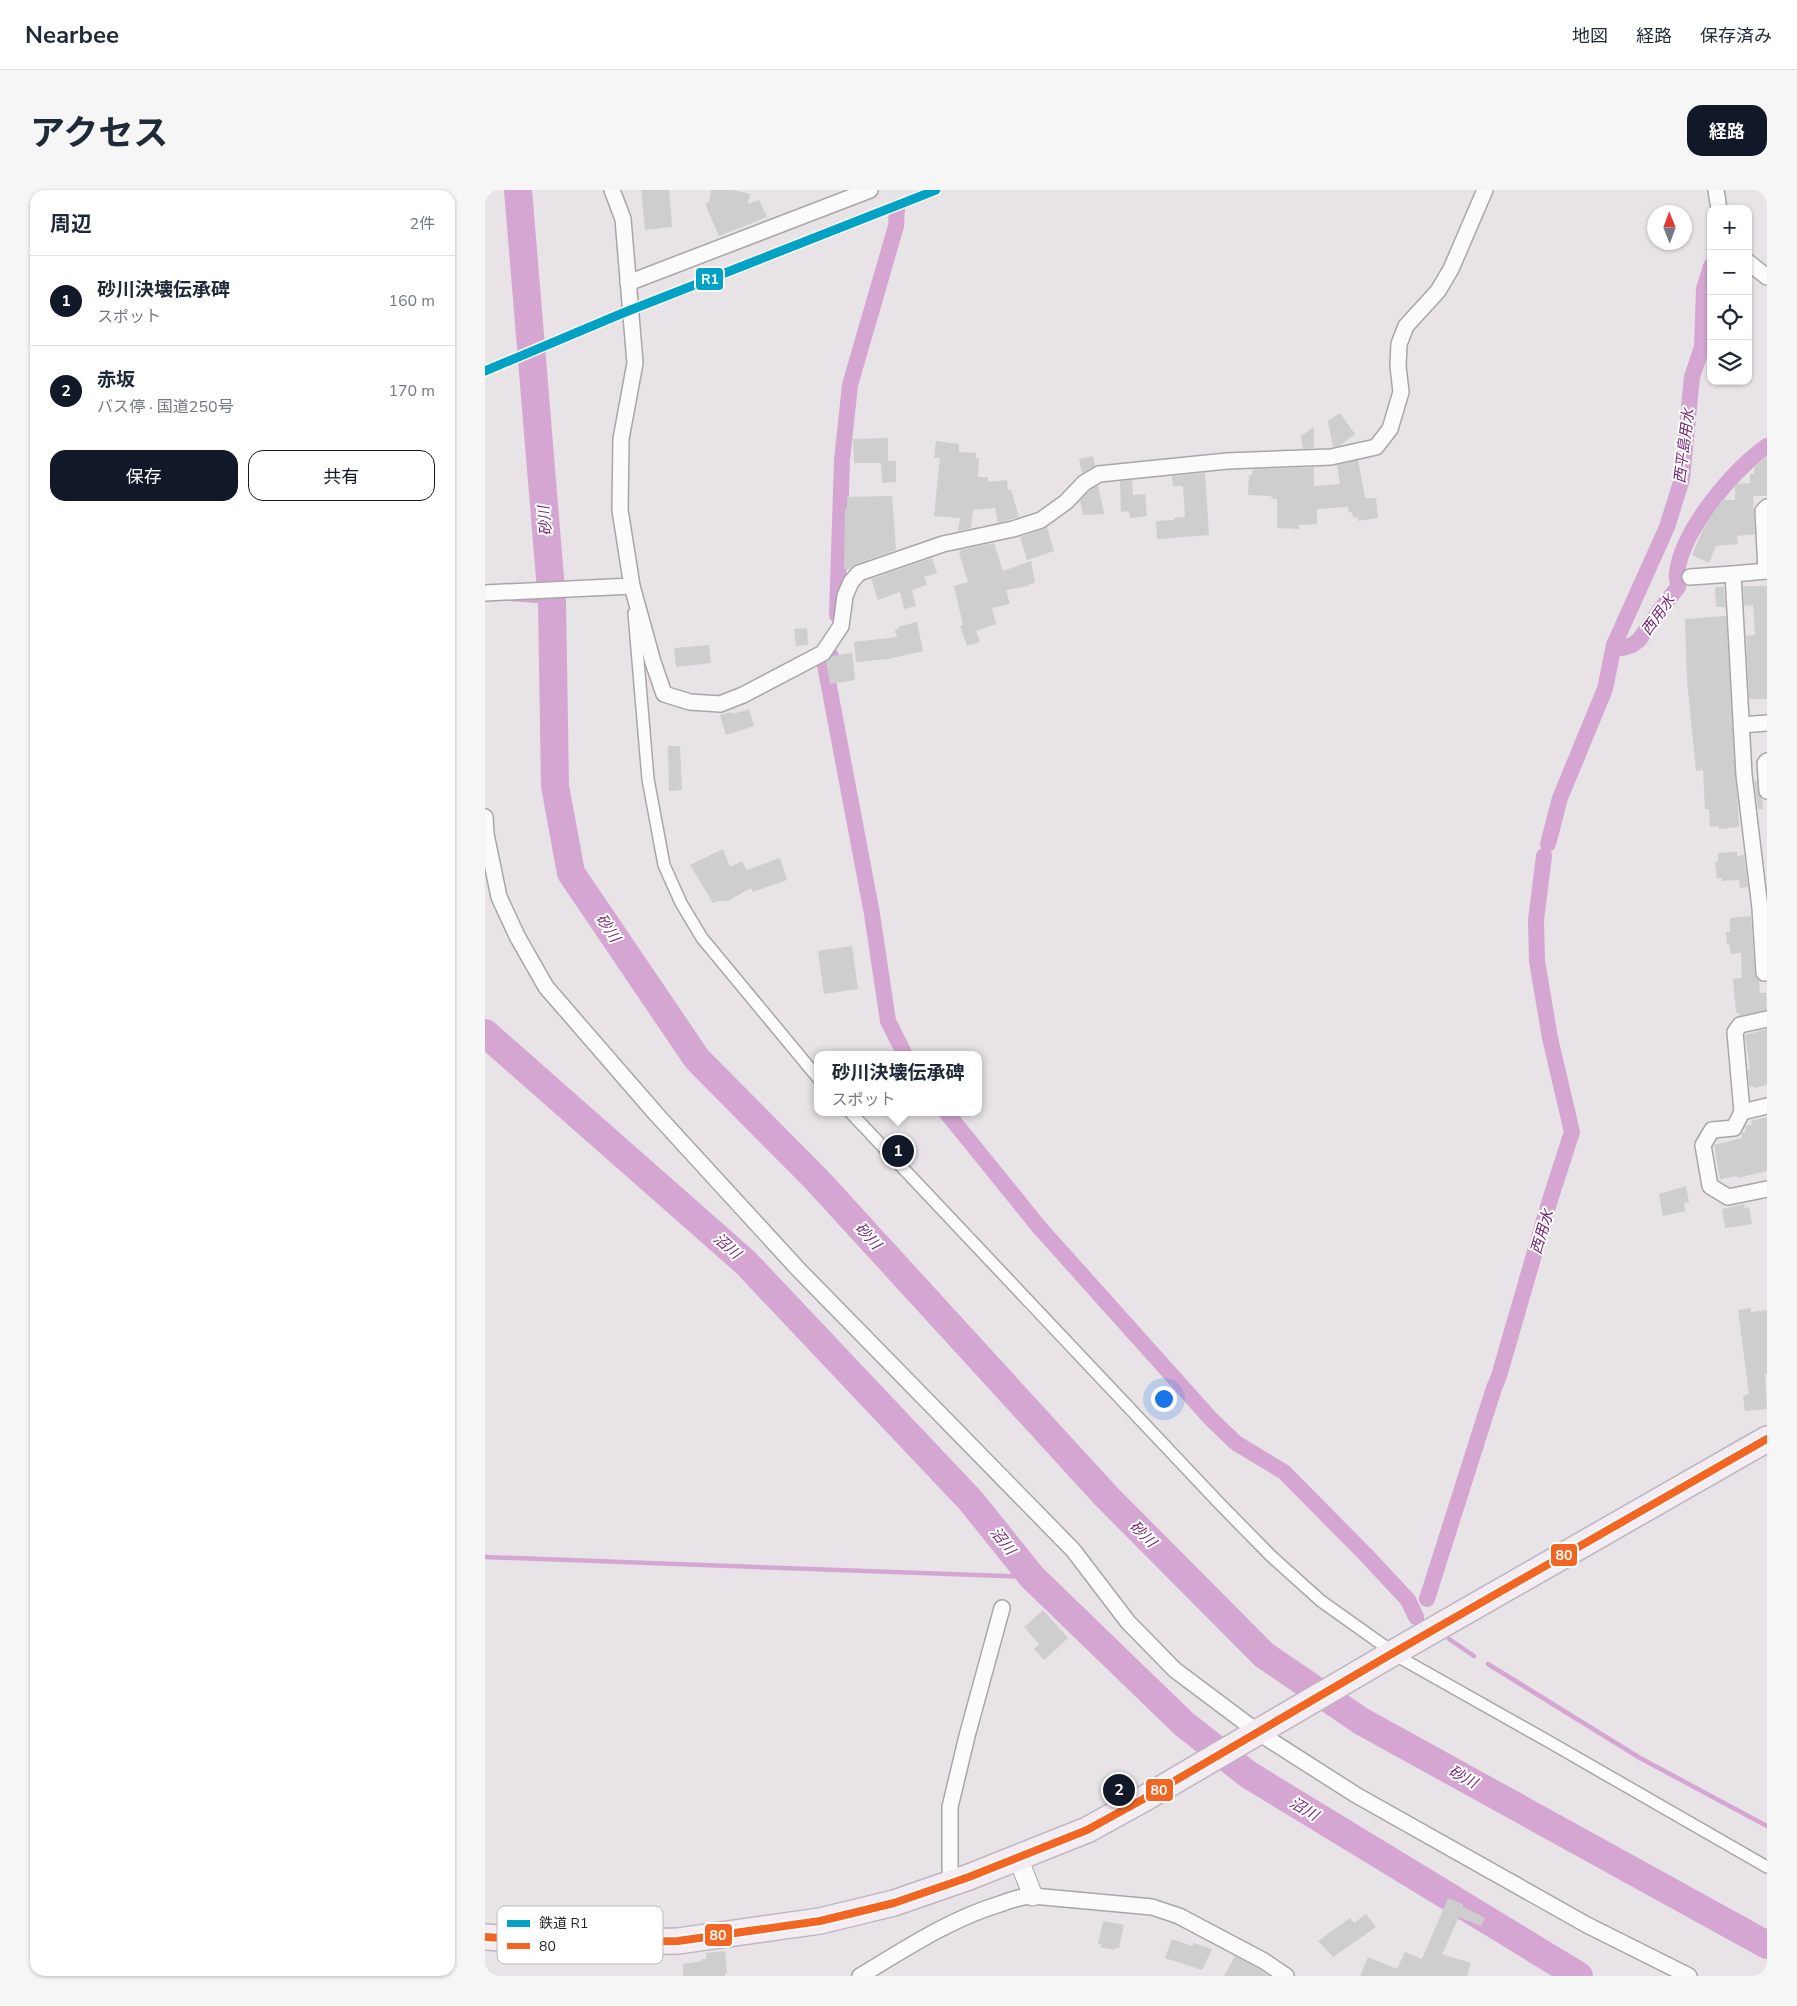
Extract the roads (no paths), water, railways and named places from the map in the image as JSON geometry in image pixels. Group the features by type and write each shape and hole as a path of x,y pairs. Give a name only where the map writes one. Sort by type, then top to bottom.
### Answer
{"highway":[{"path":"663,1941 678,1941 820,1920 894,1903 952,1883 1087,1830 1767,1439"}],"street":[{"path":"612,190 623,219 635,363 621,439 620,510 632,586 648,779 664,865 681,903 702,938 814,1073"},
{"path":"628,283 870,190"},
{"path":"632,586 664,694 690,702 720,704 743,695 823,653 841,626 845,596 851,582 859,573 943,544 1013,529 1041,520 1065,502 1084,483 1099,474 1227,461 1331,457 1376,447 1390,428 1401,392 1398,366 1399,344 1406,326 1438,291 1451,269 1485,190"},
{"path":"1716,190 1718,205"},
{"path":"1752,265 1767,277"},
{"path":"1691,577 1766,571 1763,511 1767,507"},
{"path":"1733,574 1744,775 1763,908 1764,973"},
{"path":"485,593 632,586"},
{"path":"1742,724 1767,723"},
{"path":"1767,761 1765,763 1767,791"},
{"path":"485,817 486,834 499,896 517,936 546,988 657,1115 799,1270 1073,1550 1127,1622 1175,1670 1255,1734 1364,1800 1587,1925 1689,1976"},
{"path":"1767,1019 1740,1025 1735,1032 1742,1112 1734,1128 1712,1130 1703,1145 1710,1186 1728,1197 1767,1188"},
{"path":"1742,1112 1767,1106"},
{"path":"854,1116 1271,1556 1321,1602 1393,1653 1767,1867"},
{"path":"952,1883 950,1868 950,1807 967,1736 1002,1608"},
{"path":"1018,1858 1033,1896"},
{"path":"860,1976 947,1925 978,1910 1024,1896 1152,1907 1179,1916 1264,1961 1286,1976"}],"waterway":[{"name":"砂川","path":"518,190 552,602 555,786 571,873 697,1059 816,1179 1106,1496 1264,1655 1361,1721 1767,1945"},
{"path":"837,615 842,460 850,385 896,226 897,207"},
{"name":"西平島用水","path":"1614,645 1667,527 1682,479 1692,377 1702,347 1704,289 1707,279"},
{"name":"西用水","path":"1548,844 1560,798 1605,689 1614,645 1622,648 1632,645 1639,640 1678,587 1677,574 1681,555 1699,520 1725,485 1767,446"},
{"path":"512,599 552,602"},
{"path":"831,656 825,665 872,914 888,1021 903,1051"},
{"name":"西用水","path":"1427,1599 1499,1376 1549,1203 1572,1132 1550,1038 1537,961 1536,920 1544,856"},
{"name":"沼川","path":"485,1033 745,1262 971,1501 1032,1577 1184,1724 1249,1775 1579,1976"},
{"path":"949,1116 1039,1227 1211,1419 1236,1443 1284,1472 1408,1600 1416,1617"},
{"path":"485,1557 1032,1577"},
{"path":"1416,1617 1423,1621"},
{"path":"1449,1639 1474,1656"},
{"path":"1488,1664 1640,1758 1767,1826"}],"rail line":[{"name":"R1","path":"485,371 623,313 936,190"}],"place":[{"name":"砂川決壊伝承碑","path":"898,1151"},
{"name":"赤坂","path":"1119,1790"}]}
